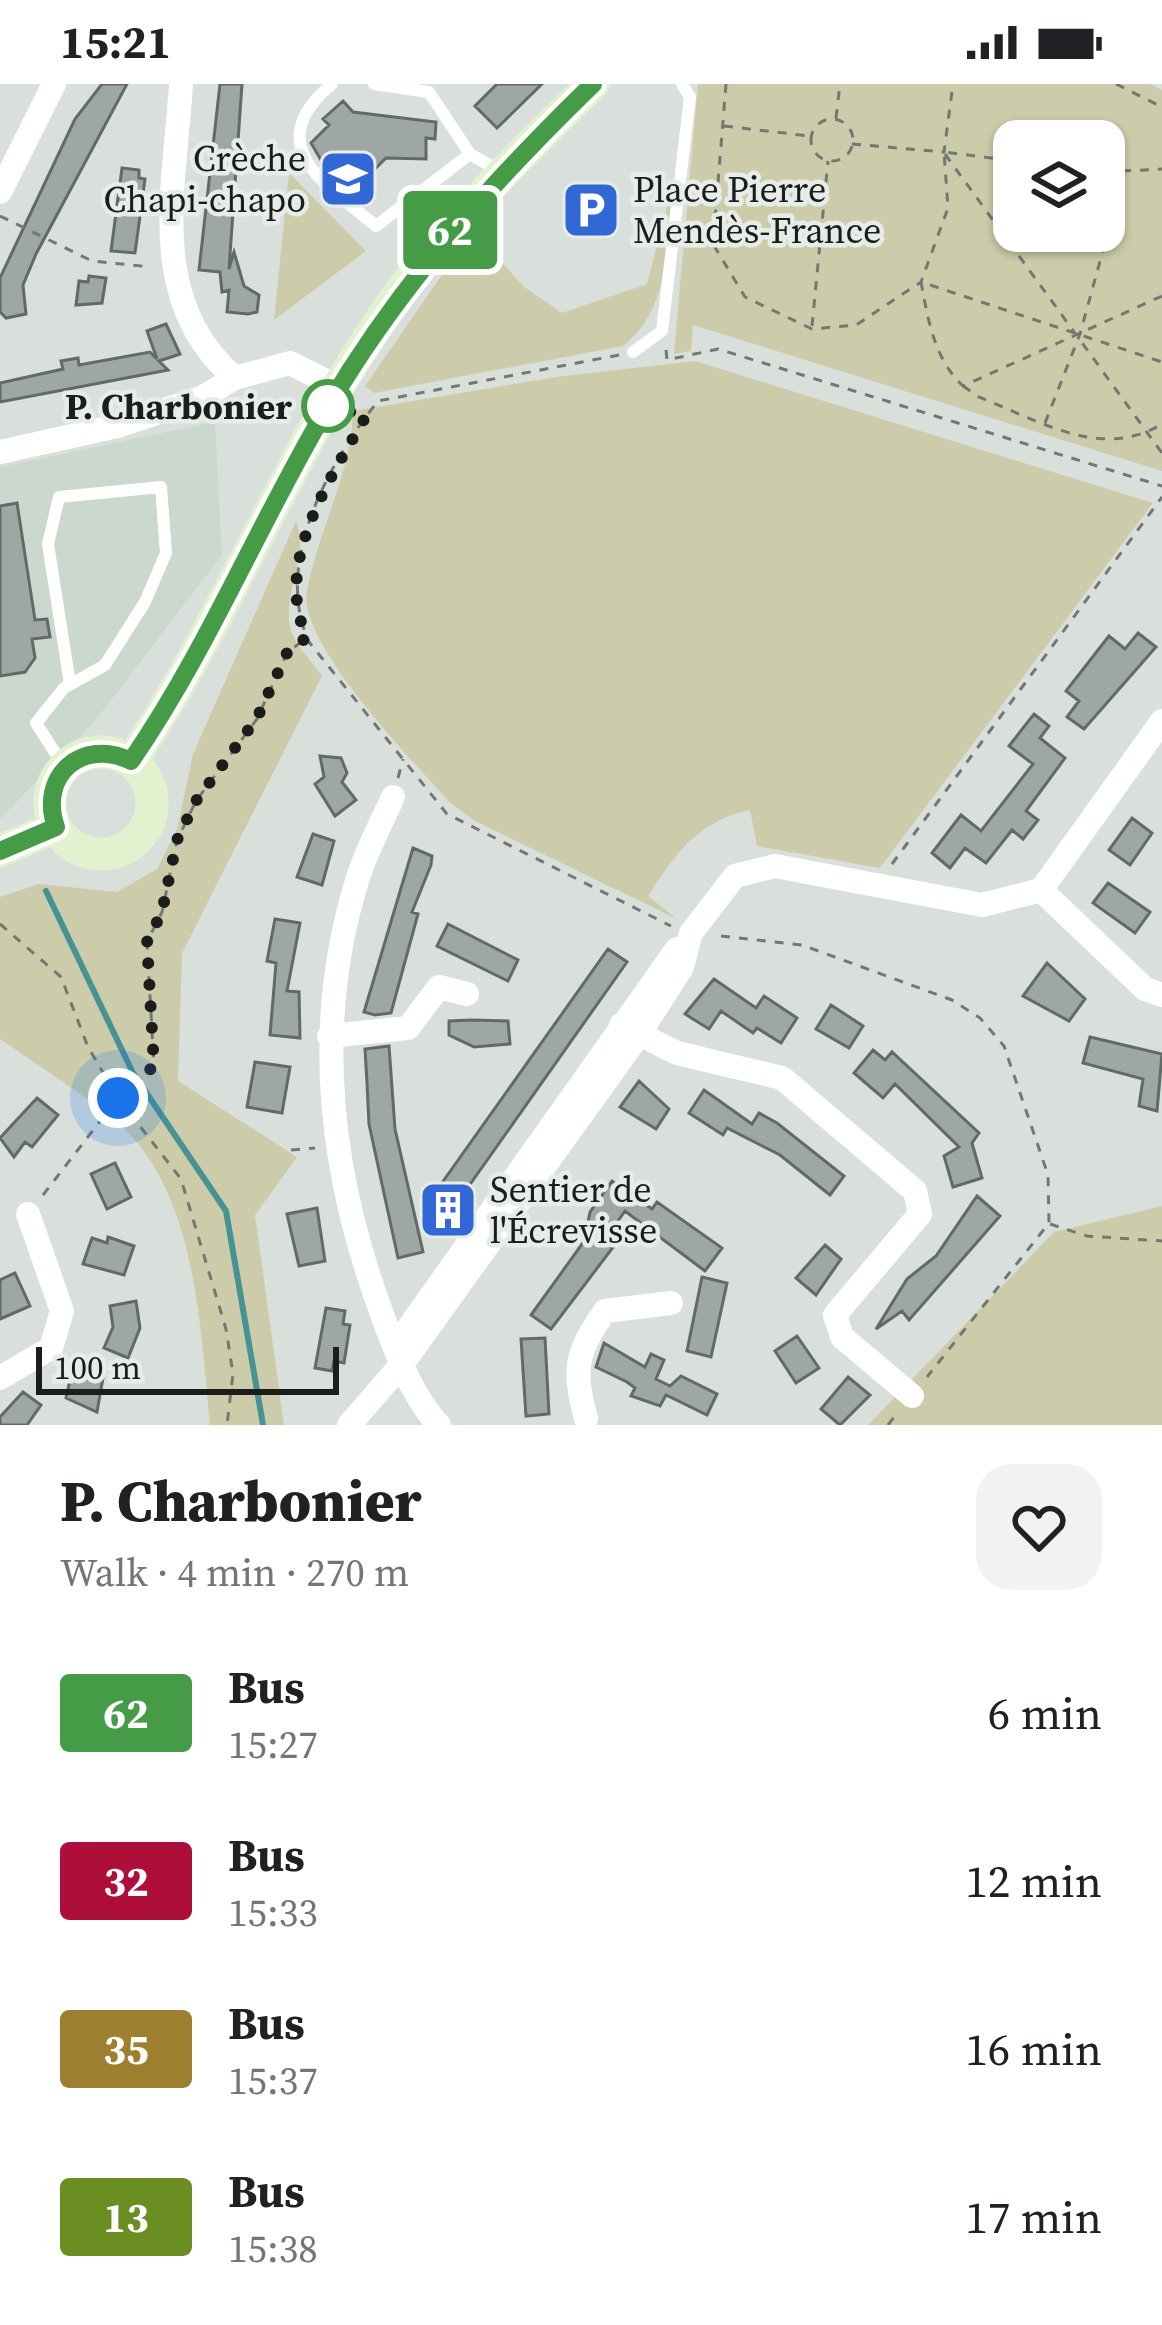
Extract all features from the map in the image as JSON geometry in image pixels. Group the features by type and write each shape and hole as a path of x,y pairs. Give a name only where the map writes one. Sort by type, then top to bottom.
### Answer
{"main road":[{"path":"131,761 187,677 340,388 405,286 502,172 593,84"},
{"path":"99,752 131,761 151,789 153,806 141,837 112,854 95,855 65,841 56,827 50,795 64,768 99,752"},
{"path":"0,851 56,827"}],"street":[{"path":"0,192 54,84"},
{"path":"181,84 170,269 180,302 213,360 235,378"},
{"path":"0,452 117,426 202,398 235,378 290,363 340,388"},
{"path":"349,1425 629,1030 682,967 689,936 735,876 776,866 982,905 1041,890 1162,722"},
{"path":"393,797 357,880 329,1036 334,1147 358,1248 399,1356 439,1425"},
{"path":"1041,890 1145,989 1162,995"},
{"path":"329,1036 408,1028 439,987 467,994"},
{"path":"629,1030 677,1053 782,1078 915,1191 920,1214 835,1315 842,1337 912,1396"},
{"path":"0,1378 51,1348 62,1311 28,1214"},
{"path":"587,1423 576,1379 582,1344 605,1311 671,1303"},
{"path":"328,1425 399,1356"}],"lane":[{"path":"332,84 306,106 299,146 309,172 376,226 470,154"},
{"path":"374,84 429,92 470,154 502,172"},
{"path":"633,352 662,331 690,97 682,84"},
{"path":"64,768 36,723 70,684 105,664 145,602 166,554 161,487 58,497 48,544 70,684"}],"path":[{"path":"726,84 713,244 745,297 812,329 856,325 921,282"},
{"path":"836,119 840,84"},
{"path":"953,84 944,152 948,208 921,282 933,339 949,373 963,386 1090,440 1113,442 1162,424"},
{"path":"1116,84 1162,107"},
{"path":"836,119 849,128 852,144 844,158 828,161 814,152 811,136 820,123 836,119"},
{"path":"722,126 811,136"},
{"path":"852,144 993,159"},
{"path":"944,152 1080,334 1162,454"},
{"path":"812,329 828,161"},
{"path":"1125,175 1162,169"},
{"path":"0,216 92,261 170,269"},
{"path":"1045,423 1080,334 1103,252"},
{"path":"921,282 1162,362"},
{"path":"963,386 1162,296"},
{"path":"662,331 668,360 718,349 1162,485"},
{"path":"633,352 378,401 308,516 296,614 307,637 447,814 689,936 802,945 952,1000 980,1018 1004,1046 1048,1175 1048,1223 888,1425"},
{"path":"877,885 1162,497"},
{"path":"28,1214 118,1098 154,1066 147,942 162,912 177,840 196,801 257,718 287,653 307,637"},
{"path":"0,925 61,977 88,1046 118,1098 182,1179 199,1228 233,1374 227,1425"},
{"path":"291,1150 334,1147"},
{"path":"1048,1223 1087,1236 1162,1241"}],"shaded area":[{"path":"215,422 222,555 95,721 0,819 0,467"}],"green space":[{"path":"698,84 1150,84 1162,90 1162,471 693,325 691,351 674,354"},
{"path":"289,173 366,251 274,320"},
{"path":"674,180 659,292 639,330 623,346 374,393 365,386 473,230 524,287 562,313 647,284"},
{"path":"695,361 1153,503 880,868 757,846 750,810 702,831 658,880 648,896 677,919 475,821 449,802 338,670 309,613 307,591 347,457 353,411 556,377"},
{"path":"296,521 300,546 290,627 322,676 182,953 178,1081 297,1157 255,1215 284,1425 210,1425 190,1262 163,1183 142,1149 115,1120 0,1039 0,897 39,884 117,892 157,869 177,829 193,754"},
{"path":"1162,1206 1162,1425 868,1425 1054,1232"}],"building":[{"path":"102,84 127,84 36,254 23,285 26,314 6,318 0,312 0,278 75,119"},
{"path":"220,84 242,84 229,269 234,252 244,286 259,295 257,312 248,314 227,312 229,290 222,292 220,272 199,270"},
{"path":"497,84 542,84 497,128 475,106"},
{"path":"343,101 353,112 436,122 435,139 426,138 426,159 386,158 351,193 328,172 311,143 329,125 323,119"},
{"path":"122,168 139,170 139,178 145,179 135,253 111,251"},
{"path":"89,276 106,278 102,303 76,305 79,281 88,282"},
{"path":"166,324 180,354 159,361 168,370 0,402 0,383 63,369 61,361 78,358 79,365 150,352 157,359 147,331"},
{"path":"17,503 35,620 47,619 50,637 32,639 35,658 25,672 0,676 0,506"},
{"path":"1138,633 1156,647 1084,729 1067,717 1079,701 1066,691 1109,636 1125,649"},
{"path":"1034,714 1049,726 1040,738 1065,758 1026,811 1038,820 1023,839 1012,830 986,863 965,848 950,868 932,853 961,815 981,831 1033,764 1009,746"},
{"path":"320,756 341,758 347,773 342,782 356,800 335,816 315,784 324,777"},
{"path":"1132,818 1152,833 1130,865 1109,850"},
{"path":"313,834 334,841 322,885 297,877"},
{"path":"413,848 432,856 431,865 412,912 418,914 391,1013 375,1015 364,1012"},
{"path":"1108,883 1150,912 1135,933 1093,903"},
{"path":"275,919 300,923 287,991 299,992 300,1038 270,1035 276,963 267,961"},
{"path":"448,924 518,960 508,981 437,946"},
{"path":"608,949 627,962 459,1200 439,1187"},
{"path":"1047,963 1085,999 1069,1021 1023,996"},
{"path":"714,979 756,1008 764,996 797,1018 781,1043 757,1028 753,1033 721,1011 709,1029 685,1014"},
{"path":"831,1005 863,1026 849,1048 816,1029"},
{"path":"449,1021 508,1021 510,1044 474,1047 449,1035"},
{"path":"1090,1037 1162,1054 1157,1111 1139,1106 1143,1079 1083,1063"},
{"path":"389,1046 395,1129 423,1252 398,1258 369,1124 365,1049"},
{"path":"873,1050 885,1060 892,1052 979,1133 972,1143 982,1178 953,1187 944,1156 959,1147 895,1084 883,1098 854,1073"},
{"path":"255,1062 290,1067 282,1113 247,1107"},
{"path":"639,1081 669,1109 656,1129 620,1107"},
{"path":"704,1090 752,1124 759,1113 777,1123 844,1176 830,1195 780,1155 727,1128 723,1135 689,1113"},
{"path":"37,1098 58,1115 32,1147 25,1142 14,1157 0,1138"},
{"path":"115,1163 131,1197 107,1209 91,1174"},
{"path":"612,1181 652,1209 657,1202 722,1248 705,1271 625,1211 608,1235 617,1242 551,1329 531,1315 595,1226 588,1222 590,1212"},
{"path":"977,1196 1000,1216 909,1320 902,1311 876,1329 907,1279 936,1256"},
{"path":"317,1208 325,1261 299,1266 287,1214"},
{"path":"108,1237 134,1246 124,1275 83,1264 92,1238 107,1243"},
{"path":"825,1245 841,1259 816,1295 796,1278"},
{"path":"15,1273 30,1306 0,1319 0,1280"},
{"path":"702,1277 727,1283 711,1357 687,1351"},
{"path":"136,1301 140,1328 128,1358 104,1348 113,1327 110,1306"},
{"path":"326,1308 345,1311 343,1324 350,1325 344,1363 334,1361 332,1371 315,1368"},
{"path":"797,1336 819,1368 796,1383 775,1351"},
{"path":"545,1338 549,1414 526,1416 521,1339"},
{"path":"604,1343 645,1367 651,1354 664,1360 656,1379 670,1386 681,1376 717,1394 707,1415 666,1395 660,1406 631,1396 635,1388 596,1367"},
{"path":"74,1362 104,1372 97,1412 66,1398"},
{"path":"848,1377 870,1395 840,1425 821,1409"},
{"path":"23,1392 41,1405 27,1425 0,1425 0,1417"}],"waterway":[{"path":"46,891 133,1073 226,1211 263,1425"}],"bus line":[{"name":"62","path":"0,851 56,827 50,795 67,765 82,755 99,752 116,753 131,761 187,677 327,407 405,286 502,172 593,84"}],"place":[{"name":"Crèche Chapi-chapo","path":"348,179"},
{"name":"Place Pierre Mendès-France","path":"591,210"},
{"name":"P. Charbonier","path":"328,406"},
{"name":"Sentier de l'Écrevisse","path":"448,1210"}],"route":[{"path":"118,1098 154,1066 147,942 162,912 177,840 196,801 257,718 287,653 307,637 296,614 308,516 366,416 328,406"}]}
